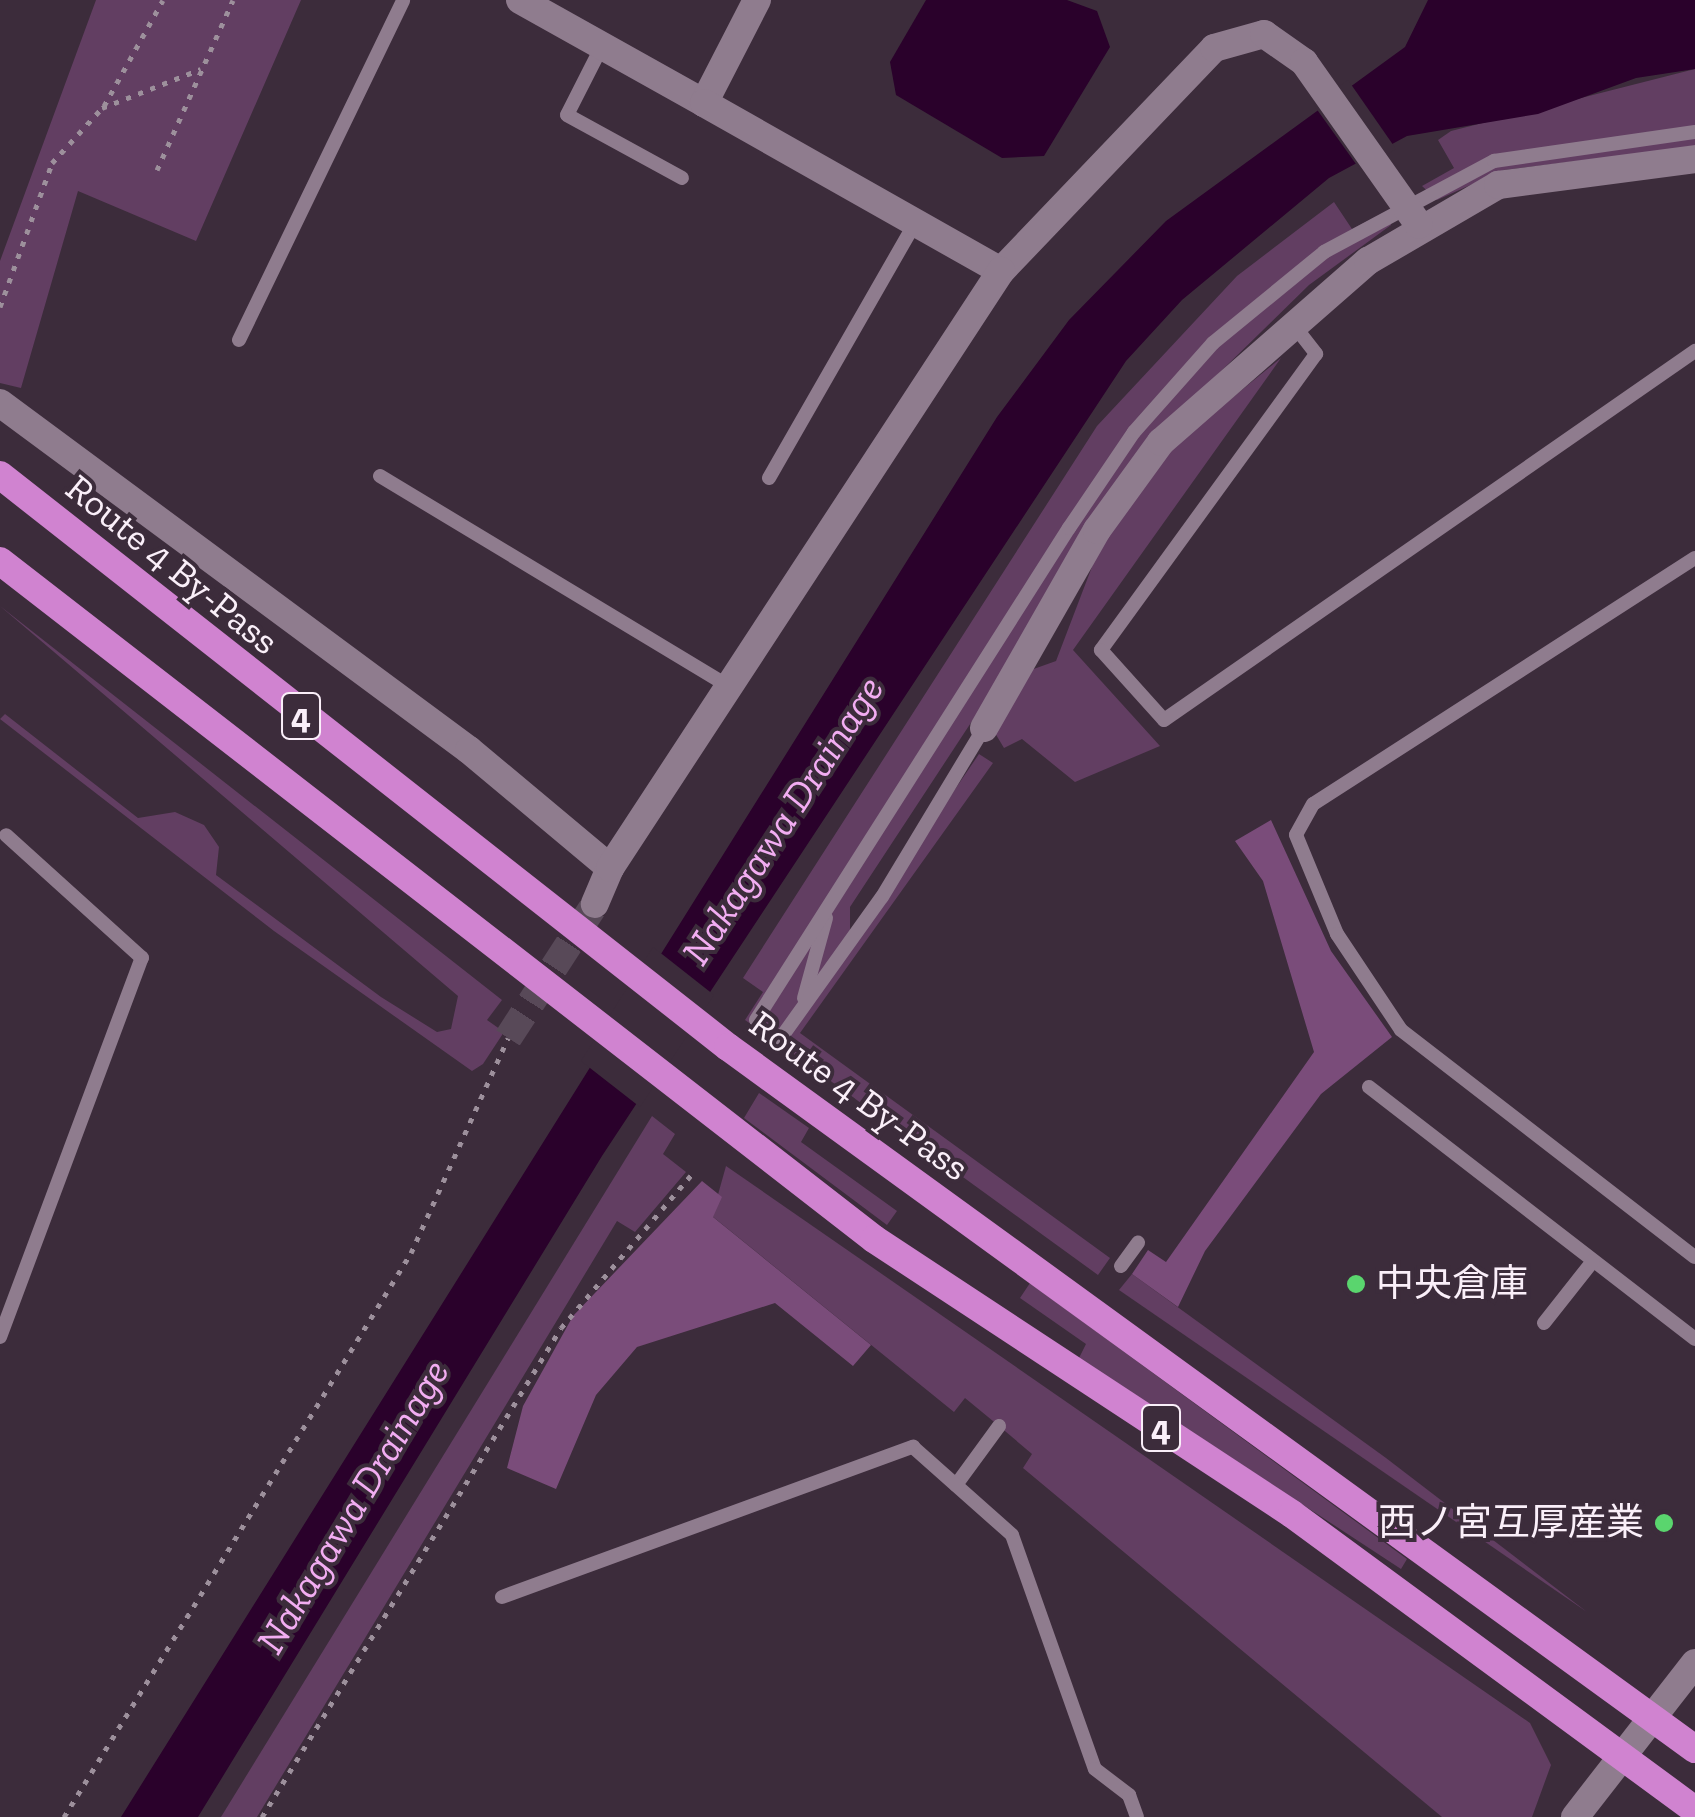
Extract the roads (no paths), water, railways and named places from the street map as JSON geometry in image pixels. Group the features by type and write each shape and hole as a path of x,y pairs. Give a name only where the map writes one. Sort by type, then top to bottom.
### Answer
{"highway":[{"name":"Route 4 By-Pass","path":"0,475 728,1047 1695,1749"},
{"name":"4","path":"0,561 571,1010 874,1239 1292,1514 1695,1810"}],"street":[{"path":"520,0 913,226 1001,271"},
{"path":"704,103 756,0"},
{"path":"594,904 610,868 732,689 1001,271 1214,48 1264,34 1304,62 1410,211"},
{"path":"984,728 1098,530 1161,442 1296,328 1410,211 1552,171 1695,160"},
{"path":"0,403 303,622 610,868"},
{"path":"1575,1817 1657,1719 1695,1663"}],"lane":[{"path":"240,340 403,0"},
{"path":"602,46 567,115 682,178"},
{"path":"756,1020 1069,528 1180,378 1277,284 1494,161 1695,132"},
{"path":"769,478 913,226"},
{"path":"1296,328 1316,354 1102,650 1164,720 1695,351"},
{"path":"380,476 732,689"},
{"path":"1695,558 1313,804 1296,835 1337,934 1401,1030 1695,1257"},
{"path":"778,1042 882,897 984,728"},
{"path":"0,1338 142,958 6,835"},
{"path":"802,1008 830,902"},
{"path":"1368,1087 1695,1340"},
{"path":"1121,1266 1138,1243"},
{"path":"1544,1323 1593,1260"},
{"path":"956,1485 1000,1426"},
{"path":"502,1597 912,1448 1012,1535 1095,1769 1128,1795 1137,1817"}],"water":[{"path":"926,0 1067,0 1097,11 1110,47 1044,156 1002,158 896,95 890,62"},
{"name":"Nakagawa Drainage","path":"1428,0 1695,0 1695,69 1636,78 1538,114 1407,136 1329,178 1182,300 1126,361 602,1156 198,1817 121,1817 997,417 1069,320 1166,221 1405,47"}],"tunnel":[{"path":"508,1038 595,904"}],"place":[{"name":"中央倉庫","path":"1356,1284"},
{"name":"西ノ宮互厚産業","path":"1664,1523"}]}
